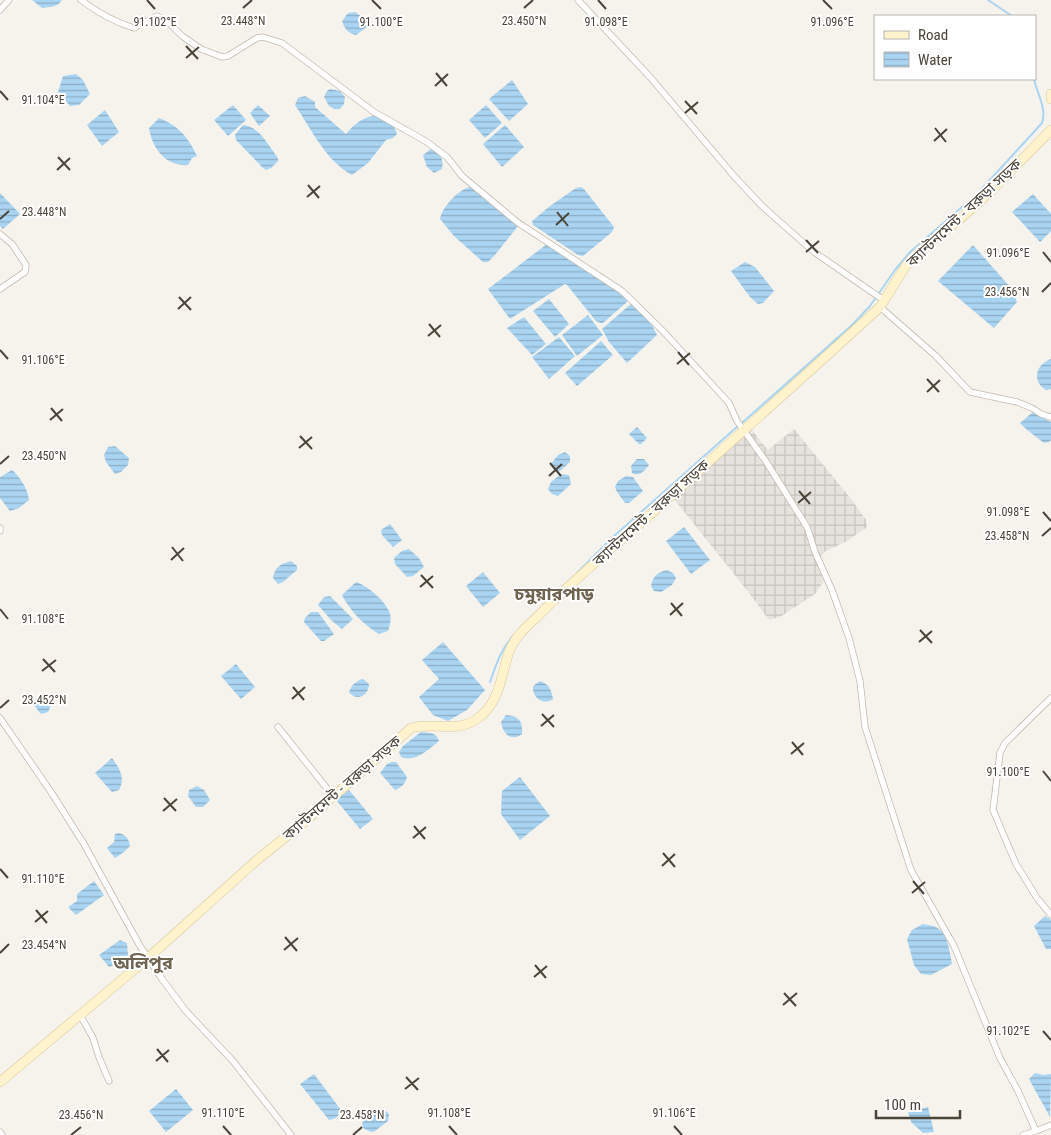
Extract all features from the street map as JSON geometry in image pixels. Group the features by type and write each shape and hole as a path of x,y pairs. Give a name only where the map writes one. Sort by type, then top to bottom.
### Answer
{"main road":[{"path":"1051,94 1051,99"},
{"name":"ক্যান্টনমেন্ট - বরুড়া সড়ক","path":"0,1082 148,958 257,860 411,728 419,726 460,727 477,719 493,703 502,680 509,652 516,639 588,569 882,304 907,264 924,247 960,220 1051,130"}],"street":[{"path":"0,10 9,0"},
{"path":"81,0 98,13 113,21 134,28 157,16 168,22 182,36 201,49 222,58 257,38 263,37 282,43 374,112 427,142 447,157 462,176 517,222 622,291 663,331 729,403 736,420 767,462 806,527 849,638 860,681 865,727 911,870 954,946 1000,1058 1018,1091 1036,1131"},
{"path":"578,0 650,77 762,206 814,252 874,293 882,304 970,392 1017,402 1051,417"},
{"path":"0,234 12,244 27,268 25,272 0,289"},
{"path":"1051,698 1005,743 1000,753 993,810 1016,864 1037,898 1051,915"},
{"path":"0,718 84,844 148,958 185,1010 233,1061 290,1135"},
{"path":"278,727 333,796"},
{"path":"80,1015 93,1038 98,1056 109,1081"},
{"path":"1023,1135 1051,1125"}],"shaded area":[{"path":"750,428 768,450 794,429 852,500 866,520 867,527 847,541 826,551 816,560 824,581 815,594 780,617 769,620 674,499 719,454"}],"water":[{"path":"32,0 62,0 51,7 42,8"},
{"path":"355,12 364,18 368,26 356,35 347,31 342,21 348,13"},
{"path":"76,74 83,80 90,94 79,105 70,106 58,92 63,76"},
{"path":"512,80 528,104 509,121 489,99"},
{"path":"330,89 340,91 345,97 344,104 340,109 334,109 329,106 324,97"},
{"path":"305,96 315,102 315,107 346,134 359,122 376,115 392,125 397,134 393,138 386,140 368,163 352,175 342,169 327,153 295,105 298,98"},
{"path":"233,105 246,120 228,136 214,120"},
{"path":"258,105 270,116 259,126 250,113"},
{"path":"486,105 502,123 485,138 469,120"},
{"path":"105,110 119,132 102,146 87,125"},
{"path":"159,118 182,133 190,143 197,156 192,158 188,165 173,163 161,155 157,149 149,128"},
{"path":"243,125 249,126 259,133 278,158 278,161 271,168 266,170 263,168 236,140 235,135"},
{"path":"505,125 524,147 502,167 483,144"},
{"path":"431,149 442,159 442,169 434,173 427,167 423,155"},
{"path":"470,187 518,226 488,262 483,262 454,236 440,219 444,209 452,199 461,191"},
{"path":"581,187 614,227 612,232 583,256 578,255 533,225 532,221 550,206 576,188"},
{"path":"0,193 20,214 3,229 0,226"},
{"path":"1033,194 1051,214 1051,231 1040,242 1012,212"},
{"path":"547,244 581,263 627,299 627,302 603,323 600,323 596,321 565,284 510,319 488,289"},
{"path":"973,245 1012,289 1017,302 994,328 938,281"},
{"path":"745,262 755,267 774,291 763,303 758,304 750,297 731,271"},
{"path":"549,299 569,324 555,337 533,311"},
{"path":"632,303 652,325 657,335 627,363 609,342 602,329"},
{"path":"588,315 603,335 577,356 562,335"},
{"path":"524,317 546,344 532,355 507,328"},
{"path":"559,337 575,356 549,379 532,357"},
{"path":"601,341 613,355 577,386 565,373"},
{"path":"1051,359 1051,389 1046,390 1038,382 1037,373 1046,361"},
{"path":"1033,412 1051,422 1051,440 1049,442 1044,443 1020,423"},
{"path":"637,427 647,438 640,445 629,434"},
{"path":"115,446 129,458 128,465 121,472 115,474 106,462 104,455 108,447"},
{"path":"565,452 570,456 570,462 560,471 555,470 551,464 558,455"},
{"path":"637,459 644,459 649,465 642,473 637,474 632,473 631,466"},
{"path":"12,470 23,484 29,500 19,508 10,511 0,498 0,477"},
{"path":"561,474 569,475 571,484 558,496 552,494 548,489 551,482"},
{"path":"626,476 633,477 643,491 629,503 625,503 615,487 618,481"},
{"path":"390,524 402,540 393,547 382,535 381,530"},
{"path":"684,527 710,560 691,574 666,541"},
{"path":"409,549 419,558 424,567 413,576 407,577 395,564 394,558 402,551"},
{"path":"291,561 297,566 297,570 278,584 273,578 275,571 281,565"},
{"path":"667,570 673,573 676,578 672,585 661,592 654,591 651,586 655,577"},
{"path":"483,572 500,593 483,607 466,586"},
{"path":"356,582 380,598 387,607 390,616 388,631 379,634 373,630 358,617 345,601 342,595"},
{"path":"330,596 353,619 342,629 318,605 324,597"},
{"path":"311,612 318,612 334,634 321,641 304,622"},
{"path":"443,642 485,690 467,710 448,721 433,715 419,697 439,679 422,660"},
{"path":"236,664 255,687 241,699 221,676"},
{"path":"363,679 369,684 367,692 362,696 355,697 349,692 353,685"},
{"path":"540,681 550,688 553,699 546,702 536,697 533,686"},
{"path":"39,694 48,698 51,705 48,712 41,714 33,704"},
{"path":"506,715 519,720 522,726 522,734 514,737 508,736 501,722"},
{"path":"421,732 434,734 439,741 417,757 401,757 399,752 403,746"},
{"path":"112,758 119,769 122,781 119,790 112,792 95,773"},
{"path":"396,762 407,777 405,782 395,790 380,773 387,764"},
{"path":"520,777 550,816 520,840 501,814 502,791"},
{"path":"197,786 204,790 210,800 203,807 196,807 188,796 189,790"},
{"path":"349,790 373,819 360,829 336,800"},
{"path":"119,833 126,837 130,846 115,858 107,848 114,842 115,834"},
{"path":"94,881 104,895 76,915 68,907 77,901 77,894"},
{"path":"1045,916 1051,920 1051,949 1046,949 1034,926"},
{"path":"923,924 936,927 945,936 952,964 931,975 921,974 914,965 907,939 912,930"},
{"path":"120,940 127,943 129,967 126,969 122,962 109,967 99,955"},
{"path":"1035,1073 1051,1074 1050,1117 1029,1079"},
{"path":"314,1074 341,1110 334,1119 329,1120 300,1084"},
{"path":"176,1089 193,1110 166,1132 149,1111"},
{"path":"928,1107 934,1132 923,1133 911,1122 908,1112"},
{"path":"375,1109 386,1111 389,1114 388,1121 371,1132 363,1128 362,1123"}],"waterway":[{"path":"988,0 1010,15"},
{"path":"742,423 852,325 870,306 910,252 977,194 1042,123 1043,112 1034,80"},
{"path":"577,573 613,537 738,426"},
{"path":"490,682 502,652 513,636"}],"district":[{"name":"চমুয়ারপাড়","path":"554,594"},
{"name":"অলিপুর","path":"143,963"}]}
